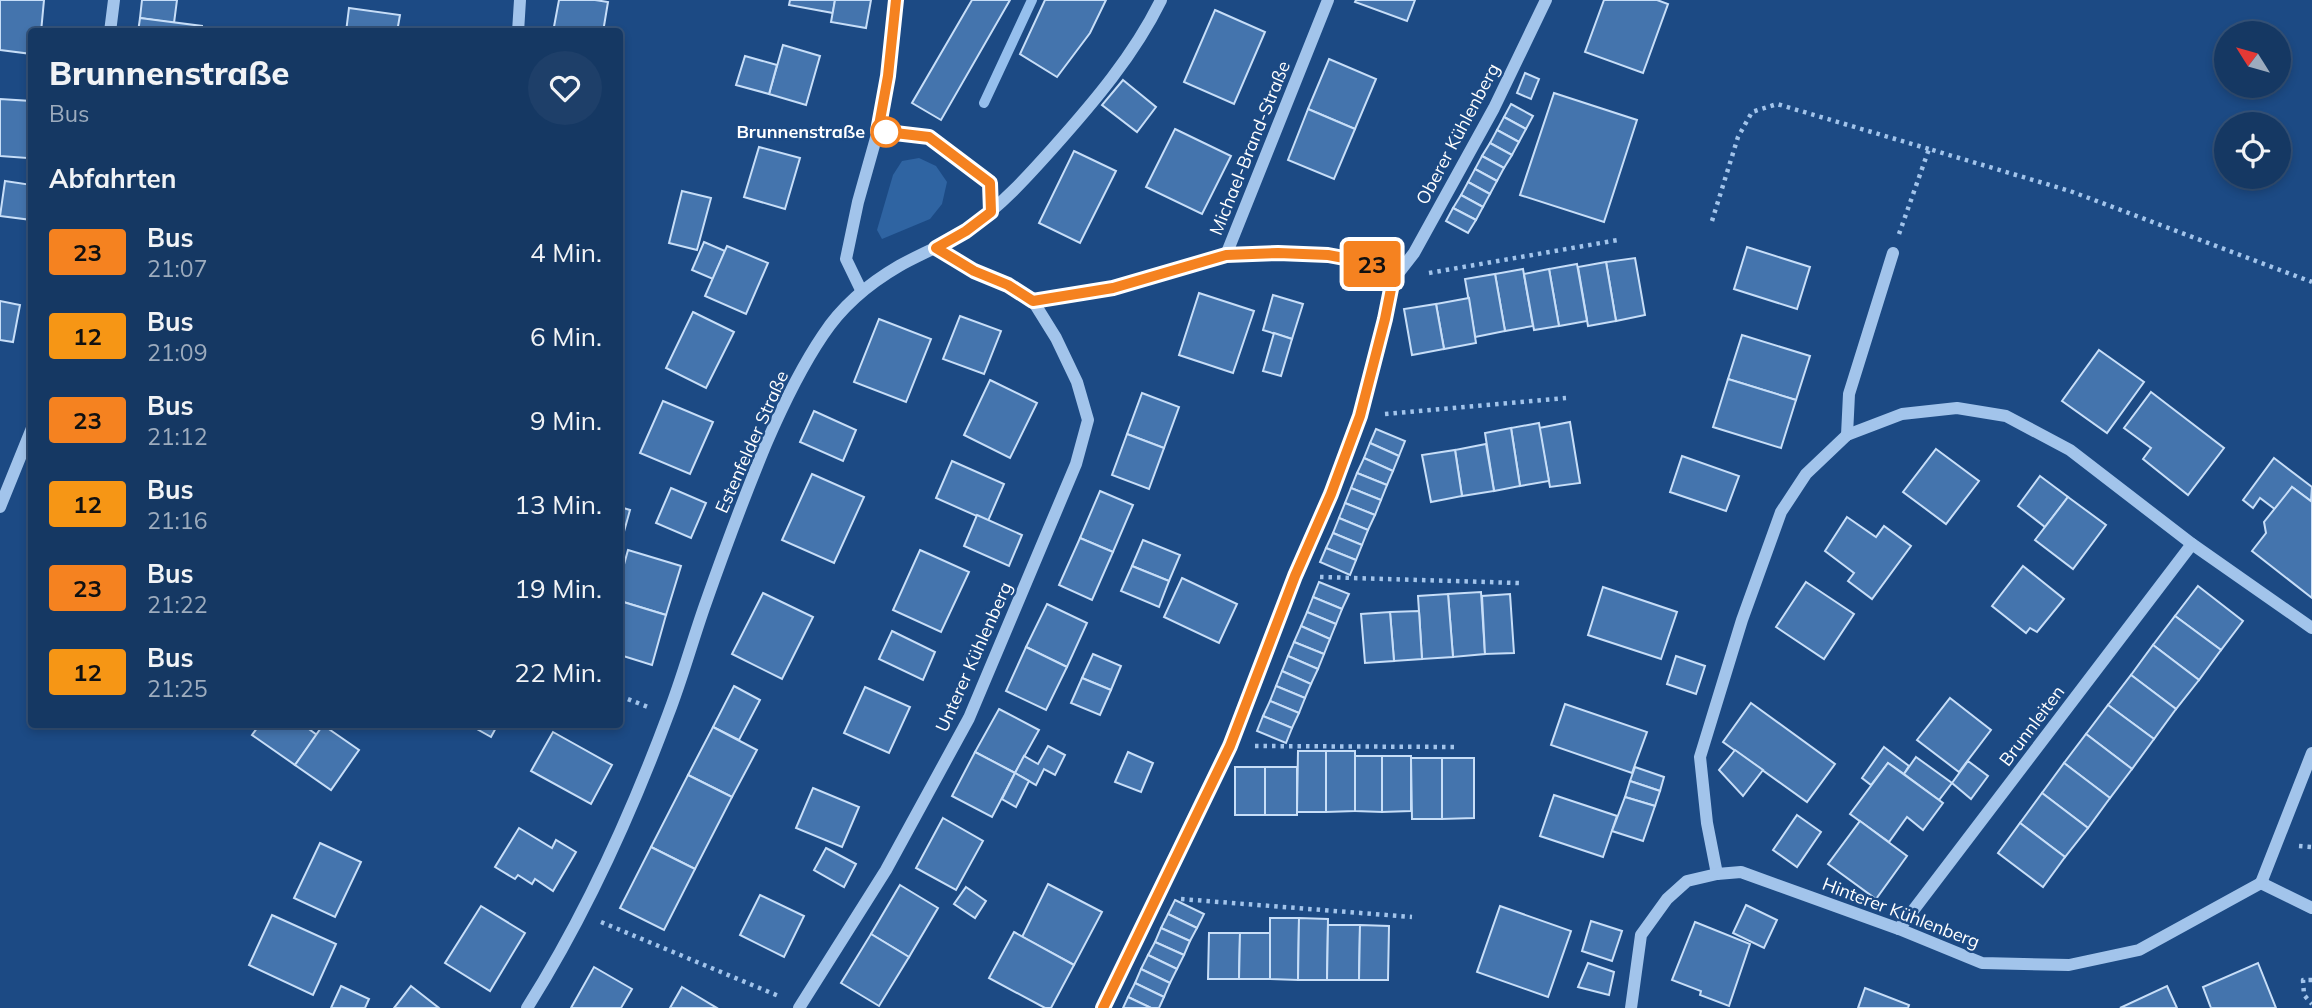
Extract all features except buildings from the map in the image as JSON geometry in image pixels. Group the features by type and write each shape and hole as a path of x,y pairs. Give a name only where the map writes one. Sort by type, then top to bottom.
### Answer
{"street":[{"path":"110,28 114,0"},
{"path":"518,28 520,0"},
{"path":"862,290 846,259 858,202 878,131 890,66 895,0"},
{"name":"Estenfelder Straße","path":"527,1008 557,960 617,842 669,715 705,605 751,481 786,400 822,335 862,290 898,267 966,231 991,212 1042,161 1109,85 1161,0"},
{"name":"Michael-Brand-Straße","path":"1033,301 1113,288 1226,255 1328,0"},
{"name":"Oberer Kühlenberg","path":"1103,1008 1230,746 1295,576 1331,494 1360,416 1393,279 1414,253 1494,108 1546,0"},
{"path":"878,131 929,137 990,183 991,212"},
{"path":"936,248 1033,301"},
{"path":"1847,435 1849,394 1893,253"},
{"path":"1226,255 1328,255 1371,263 1393,279"},
{"name":"Unterer Kühlenberg","path":"800,1007 886,870 970,718 1076,464 1088,420 1077,382 1056,338 1033,301"},
{"path":"1717,874 1707,823 1700,757 1742,620 1781,512 1805,474 1847,435 1902,414 1957,408 2006,416 2070,450 2192,544 2312,628"},
{"path":"0,507 28,438"},
{"name":"Brunnleiten","path":"1899,929 2192,544"},
{"path":"2312,753 2261,883 2312,908"},
{"name":"Hinterer Kühlenberg","path":"1631,1008 1642,935 1667,899 1687,881 1717,874 1741,872 1899,929 1982,963 2069,965 2139,950 2261,883"}],"path":[{"path":"1712,221 1738,137 1752,112 1777,104 2070,191 2312,282"},
{"path":"1893,253 1929,149"},
{"path":"1393,279 1618,240"},
{"path":"1360,416 1566,398"},
{"path":"1295,576 1519,583"},
{"path":"1230,746 1454,747"},
{"path":"1156,897 1412,917"},
{"path":"581,914 800,1007"},
{"path":"2312,980 2302,980 2304,995 2312,1004"}],"shaded area":[{"path":"919,158 936,166 947,182 942,204 930,219 882,239 877,230 893,175 902,161"}],"waterway":[{"path":"984,103 1032,0"}],"bus line":[{"name":"23","path":"896,0 891,56 878,131 929,137 990,183 991,212 966,231 936,248 974,271 1008,285 1033,301 1113,288 1226,255 1328,255 1371,263 1393,279 1360,416 1331,494 1295,576 1230,746 1103,1008"}],"place":[{"name":"Brunnenstraße","path":"886,132"}]}
